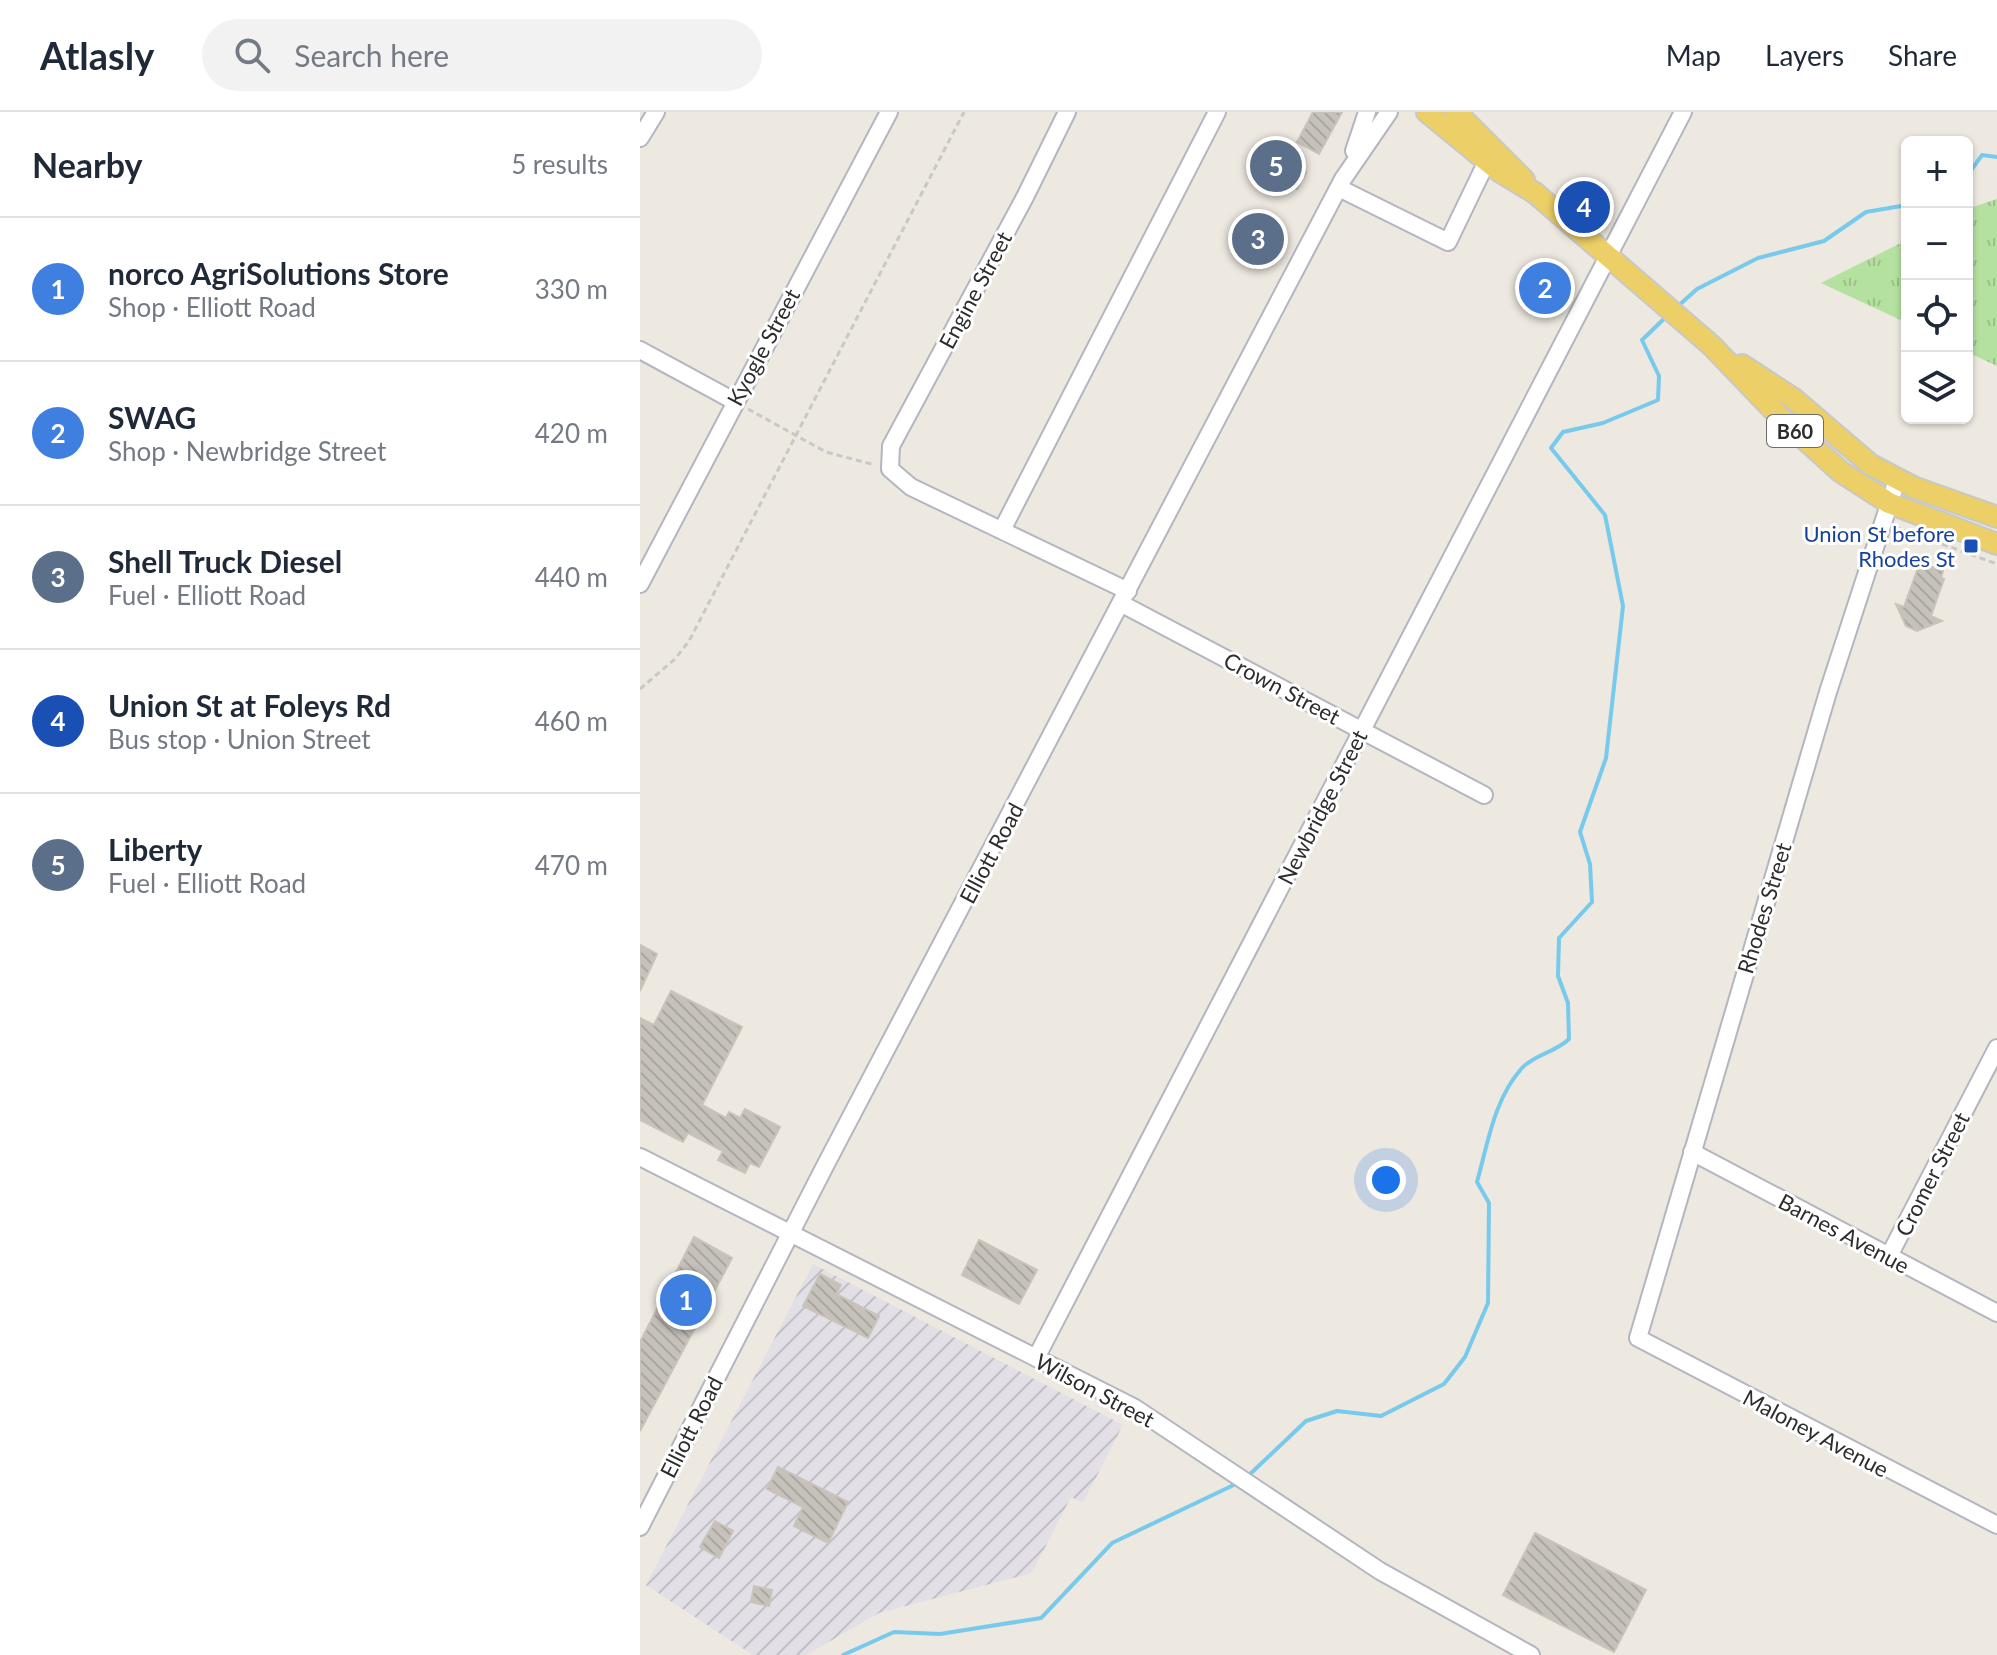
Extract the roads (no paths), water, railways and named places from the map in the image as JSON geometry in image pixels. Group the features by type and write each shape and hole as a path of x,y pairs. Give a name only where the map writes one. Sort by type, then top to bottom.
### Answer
{"main road":[{"name":"B60","path":"1427,112 1487,161 1535,193 1632,276 1712,346 1812,447 1860,486 1889,503 1997,544"},
{"name":"B60","path":"1456,112 1506,158 1535,193"},
{"name":"B60","path":"1712,346 1794,399 1850,449 1897,480 1997,517"}],"street":[{"path":"640,138 656,112"},
{"name":"Kyogle Street","path":"640,584 889,112"},
{"name":"Engine Street","path":"890,469 891,446 1025,197 1067,112"},
{"path":"1002,530 1217,112"},
{"name":"Elliott Road","path":"1341,184 1367,112"},
{"name":"Elliott Road","path":"640,1527 790,1234 1341,184 1389,112"},
{"name":"Newbridge Street","path":"1036,1358 1683,112"},
{"path":"1341,184 1448,242 1487,161"},
{"path":"640,350 734,401"},
{"name":"Crown Street","path":"890,469 911,487 1002,530 1484,795"},
{"name":"Rhodes Street","path":"1638,1338 1828,692 1897,480"},
{"name":"Cromer Street","path":"1889,1256 1997,1048"},
{"name":"Barnes Avenue","path":"1692,1152 1997,1313"},
{"name":"Wilson Street","path":"640,1157 1135,1408 1417,1593 1531,1655"},
{"name":"Maloney Avenue","path":"1638,1338 1997,1525"}],"waterway":[{"path":"1973,168 1982,155 1997,157"},
{"path":"1677,307 1697,289 1758,258 1824,241 1866,212 1901,206"},
{"path":"1247,1477 1306,1421 1337,1411 1381,1416 1444,1384 1465,1357 1488,1303 1489,1203 1477,1182 1498,1107 1512,1080 1527,1064 1569,1039 1568,1003 1558,976 1559,938 1592,902 1590,864 1580,832 1606,758 1623,606 1605,515 1551,448 1563,432 1603,423 1658,400 1659,376 1642,340 1667,316"},
{"path":"843,1655 894,1632 940,1634 1041,1618 1112,1543 1240,1482"}],"place":[{"name":"Liberty","path":"1276,166"},
{"name":"Union St at Foleys Rd","path":"1584,207"},
{"name":"Shell Truck Diesel","path":"1258,239"},
{"name":"SWAG","path":"1545,288"},
{"name":"Union St before Rhodes St","path":"1971,546"},
{"name":"norco AgriSolutions Store","path":"686,1300"}]}
